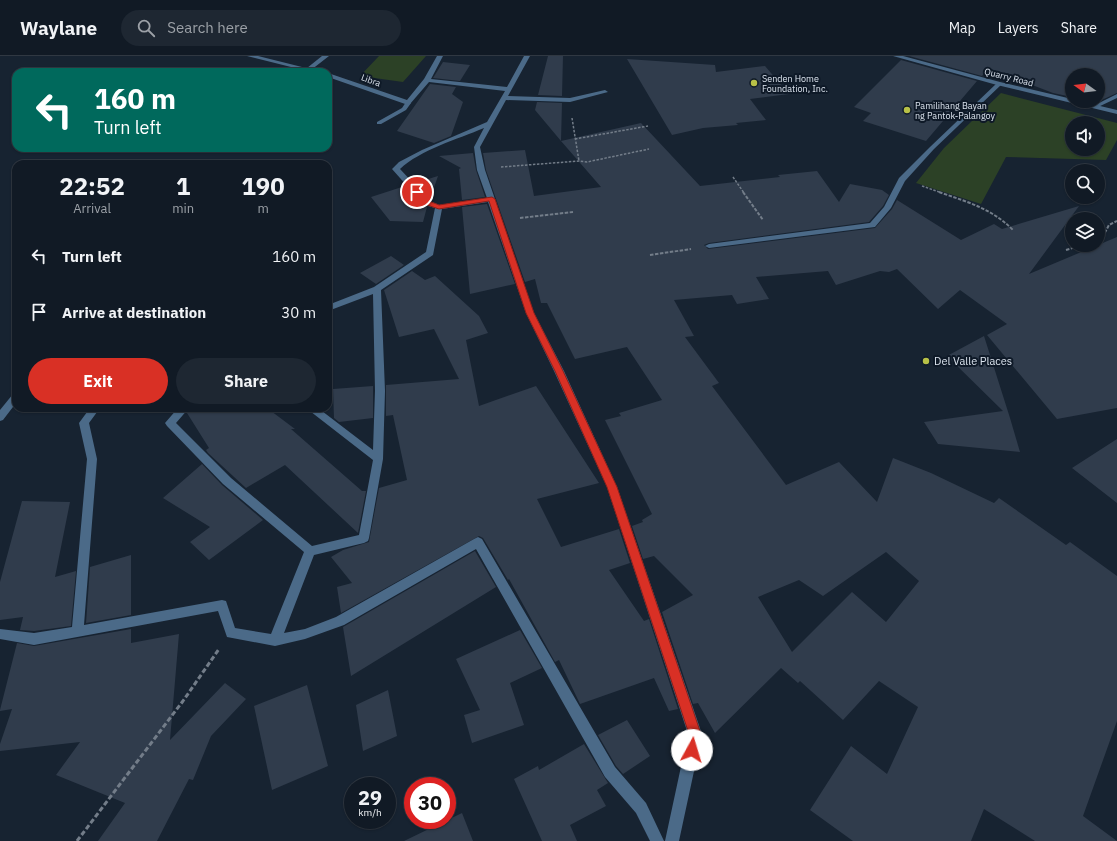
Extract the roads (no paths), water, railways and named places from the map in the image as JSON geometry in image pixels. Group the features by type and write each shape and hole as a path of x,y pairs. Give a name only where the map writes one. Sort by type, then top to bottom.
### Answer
{"street":[{"path":"250,56 304,68"},
{"path":"310,68 326,56"},
{"path":"379,123 404,109 427,80 440,56"},
{"path":"527,56 488,124 477,147 481,170 530,313 559,371 612,487 695,734 672,841"},
{"name":"Quarry Road","path":"896,56 999,84 1065,99"},
{"name":"Libra","path":"332,76 408,103"},
{"path":"427,80 508,89"},
{"path":"709,246 872,225 887,208 902,180 932,148 999,84"},
{"path":"503,98 570,100 605,92"},
{"path":"1105,101 1117,96"},
{"name":"Quarry Road","path":"1102,108 1117,112"},
{"path":"488,124 417,155 398,165 396,170 427,203 439,207 492,199"},
{"path":"332,306 378,289 430,253 439,207"},
{"path":"310,551 364,538 378,459 380,391 378,289"},
{"path":"0,417 12,401"},
{"path":"78,632 92,459 84,423 92,412"},
{"path":"180,412 170,423 227,481 310,551"},
{"path":"316,412 378,459"},
{"path":"0,634 34,639 222,605 231,633 274,640 305,634 340,621 478,542 610,772 641,808 657,841"},
{"path":"274,640 310,551"}],"place":[{"name":"Senden Home Foundation, Inc.","path":"754,83"},
{"name":"Pamilihang Bayan ng Pantok-Palangoy","path":"907,110"},
{"name":"Del Valle Places","path":"926,361"}]}
